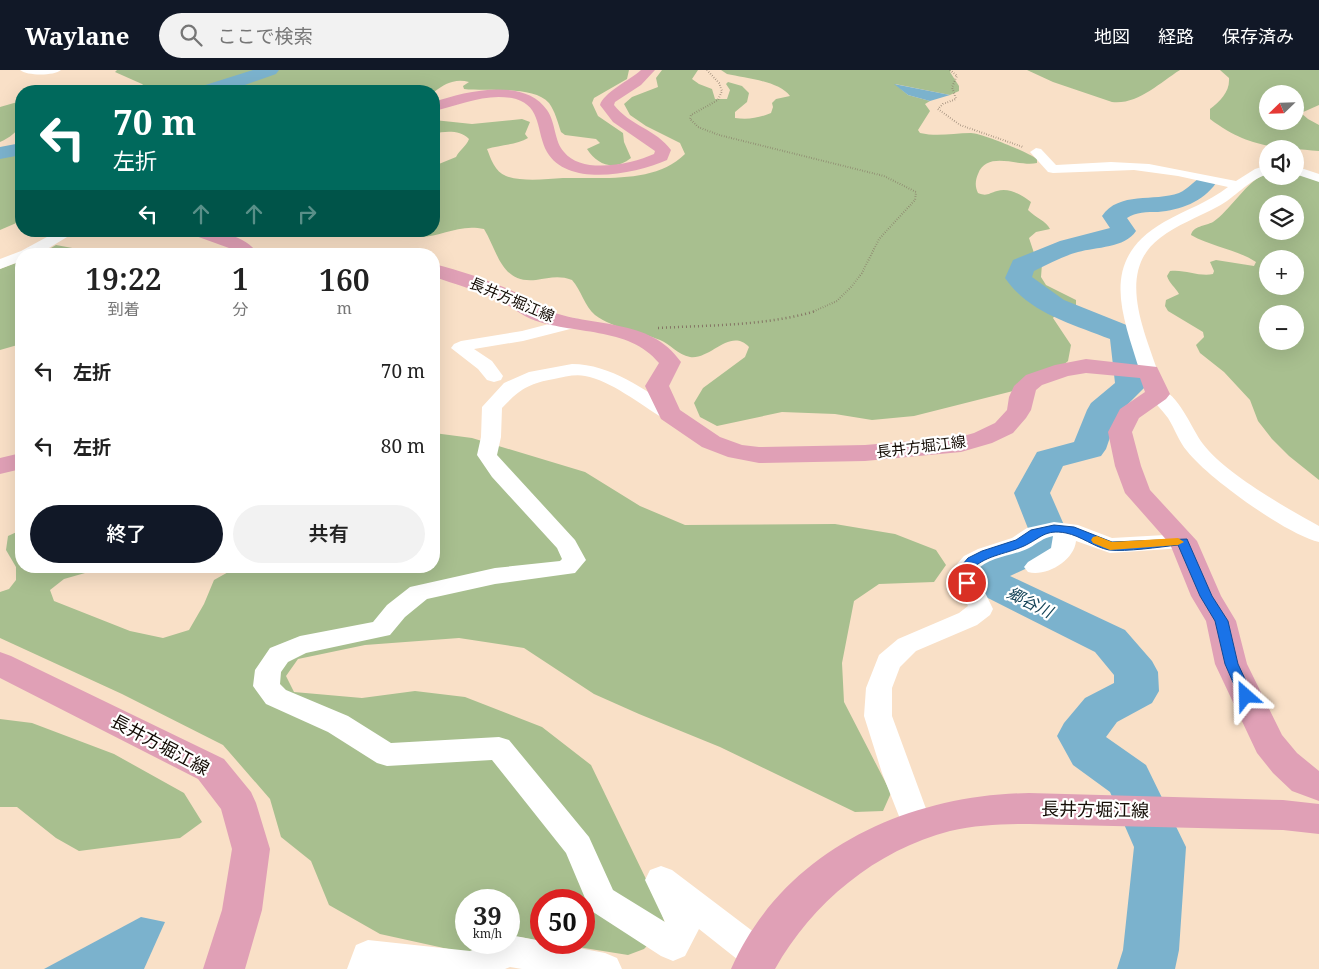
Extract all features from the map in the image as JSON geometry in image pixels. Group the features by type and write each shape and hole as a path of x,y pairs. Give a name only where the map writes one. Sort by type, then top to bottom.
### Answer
{"main road":[{"path":"440,105 462,97 482,94 519,97 537,105 542,113 559,158 567,163 591,170 612,170 636,166 649,163 661,156 663,150 652,139 616,118 607,105 608,100 636,82 648,70"},
{"path":"216,237 236,244 241,248"},
{"name":"長井方堀江線","path":"440,272 485,287 510,298 541,316 636,336 654,344 665,354 670,362 657,386 670,414 711,442 737,452 759,455 865,453 961,444 983,438 1004,428 1020,410 1021,397 1026,386 1034,380 1063,370 1084,366 1101,366 1149,379"},
{"path":"1149,379 1120,432 1128,466 1138,493 1183,541 1206,596 1221,621 1231,664 1269,743 1285,763 1305,781 1319,786"},
{"path":"0,466 15,462"},
{"name":"長井方堀江線","path":"0,664 166,745 211,770 238,802 251,849 242,910 224,969"},
{"name":"長井方堀江線","path":"756,962 791,911 822,880 843,864 881,840 917,825 950,815 1008,808 1283,815 1319,819"}],"street":[{"path":"25,70 56,70"},
{"path":"1036,152 1053,169 1120,166 1152,168 1237,185"},
{"path":"1304,166 1319,164"},
{"path":"1259,171 1254,172 1220,200 1153,236 1141,247 1132,261 1127,276 1130,306 1149,379 1177,417 1194,447 1216,470 1282,514 1319,535"},
{"path":"1304,172 1319,178"},
{"path":"37,248 57,237"},
{"path":"0,264 15,258"},
{"path":"494,376 485,365 460,348 467,345 523,336 572,323"},
{"path":"670,414 612,379 587,370 572,370 536,376 511,387 492,407 491,438 487,454 500,472 567,545 574,560 567,568 495,576 419,593 396,611 381,629 300,646 279,655 268,670 266,686 276,697 338,724 387,755 500,748 578,846 601,900 673,945 684,926 662,880 756,962"},
{"path":"917,825 878,716 879,688 888,662 908,646 968,619 981,609 978,598 967,583 963,571 972,561 986,554 1020,543 1035,532 1054,529 1086,535 1110,546 1183,541"},
{"path":"1036,567 1059,554 1066,544 1066,538 1062,529"},
{"path":"364,969 368,956 470,967 510,951 605,969"}],"path":[{"path":"613,332 764,322 794,317 835,302 850,288 864,270 869,256 880,238 915,200 916,192 884,176 786,153 698,127 690,120 691,115 718,101 722,95 720,85 707,70"},
{"path":"950,70 958,76 952,87 956,99 943,104 938,109 960,125 1036,152"}],"green space":[{"path":"117,70 629,70 627,79 594,98 592,103 598,116 623,133 624,142 631,158 625,162 613,165 607,165 596,159 587,149 600,143 596,139 565,135 561,132 551,106 542,97 521,91 464,89 463,86 469,82 464,81 450,82 440,88 440,85 143,85 115,72"},
{"path":"662,70 698,70 692,79 712,89 715,99 727,99 730,90 726,84 728,82 742,86 749,93 747,102 735,112 735,118 744,119 771,113 772,103 776,99 790,96 778,87 727,74 721,70 951,70 950,72 959,86 959,91 950,95 895,84 908,95 930,101 925,104 930,111 918,130 920,133 933,135 977,134 1005,144 1037,159 1037,163 1029,164 1004,161 988,163 982,167 978,174 976,186 978,193 981,194 986,195 1006,190 1024,197 1031,202 1028,210 1050,229 1036,232 1029,238 1034,253 1042,264 1041,277 1046,285 1076,300 1076,308 1056,314 1053,318 1071,345 1068,361 1041,384 914,416 872,420 835,414 782,412 717,426 700,417 694,403 703,388 745,357 749,347 742,342 728,342 698,357 686,356 660,340 602,320 588,308 572,280 558,277 524,280 515,277 502,265 484,229 461,229 440,234 440,164 456,157 469,139 461,134 452,132 440,133 440,121 472,124 522,119 530,122 525,134 528,138 519,142 487,149 494,165 499,171 513,178 534,180 611,178 643,175 673,164 685,154 680,143 646,126 630,115 624,104 632,97 658,87 656,78"},
{"path":"1027,70 1180,70 1139,97 1122,102 1112,102 1053,82"},
{"path":"1220,70 1319,70 1319,105 1304,112 1304,85 1259,85 1259,130 1304,130 1304,116 1319,125 1319,151 1304,150 1304,140 1259,140 1259,143 1249,141 1224,129 1210,119 1210,109 1221,99 1229,83 1229,78"},
{"path":"15,103 15,132 0,142 0,107"},
{"path":"15,150 15,224 0,230 0,153"},
{"path":"1304,176 1319,179 1319,480 1289,456 1272,439 1258,421 1250,400 1224,372 1200,353 1196,345 1204,337 1203,332 1168,311 1165,306 1166,300 1179,294 1168,279 1167,276 1170,271 1202,275 1213,274 1214,271 1210,262 1216,260 1254,266 1256,262 1248,258 1191,235 1194,230 1213,222 1226,211 1252,182 1259,177 1259,185 1304,185"},
{"path":"56,245 72,248 51,248"},
{"path":"15,263 15,346 0,350 0,269"},
{"path":"440,434 472,438 585,472 640,506 685,525 835,524 895,534 936,550 946,565 934,582 879,584 854,601 842,663 844,702 891,793 883,811 855,812 720,747 594,694 524,648 459,638 365,645 298,659 286,676 294,692 362,698 415,691 465,697 542,727 591,765 659,906 666,926 644,949 628,955 595,950 595,889 530,889 530,939 520,937 520,889 455,889 455,950 380,934 329,905 311,861 281,837 270,799 223,745 122,694 0,638 0,592 9,589 16,580 16,573 85,573 64,579 50,590 54,601 130,631 163,638 189,630 204,604 214,580 226,573 440,573"},
{"path":"15,533 15,565 6,550 8,536"},
{"path":"0,719 32,723 114,754 184,793 202,822 180,838 79,851 56,838 17,807 0,807"}],"water":[{"path":"894,84 950,95 930,101 908,95"},
{"path":"141,917 165,922 144,969 44,969"}],"waterway":[{"path":"229,85 270,70"},
{"path":"0,153 15,150"},
{"name":"郷谷川","path":"1146,969 1151,950 1160,847 1129,779 1090,752 1081,736 1101,710 1136,691 1136,672 1110,641 994,585 985,572 1052,541 1032,493 1049,459 1089,449 1103,410 1131,385 1124,334 1067,312 1041,298 1018,278 1022,266 1069,246 1112,237 1124,231 1114,216 1127,207 1163,204 1189,197 1205,183"}],"slow traffic":[{"path":"1097,540 1110,546 1178,542"}],"route":[{"path":"967,583 963,571 972,561 986,554 1020,543 1035,532 1054,529 1070,530 1110,546 1183,541 1206,596 1221,621 1231,664 1246,696"}]}
